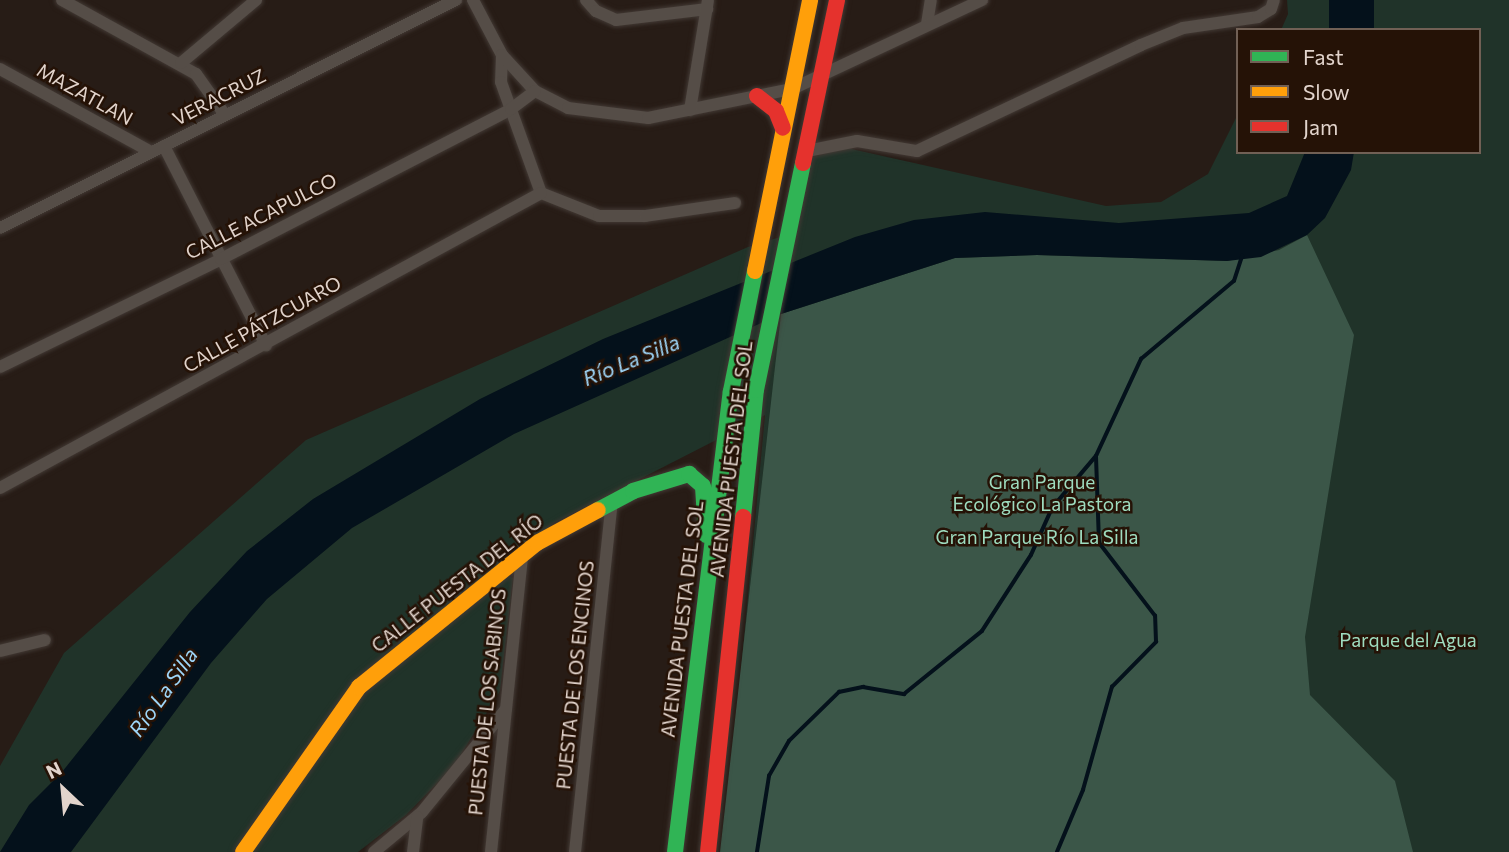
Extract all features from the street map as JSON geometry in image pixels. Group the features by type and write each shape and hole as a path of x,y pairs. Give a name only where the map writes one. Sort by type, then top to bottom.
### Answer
{"main road":[{"name":"AVENIDA PUESTA DEL SOL","path":"675,852 730,391 810,0"},
{"name":"AVENIDA PUESTA DEL SOL","path":"708,852 756,390 790,210 807,150 837,0"},
{"path":"757,96 776,111 783,128"},
{"name":"CALLE PUESTA DEL RÍO","path":"243,852 359,687 522,555 612,501 665,480 695,475 702,485 704,528 711,553"}],"street":[{"path":"62,0 181,63 196,74 225,115"},
{"path":"181,63 256,0"},
{"name":"VERACRUZ","path":"1,227 456,0"},
{"path":"473,0 502,55 535,91 568,108 621,118 690,110 792,89 982,0"},
{"path":"586,0 596,11 617,20 707,5 690,110"},
{"path":"927,24 932,0"},
{"path":"807,150 857,141 917,151 1141,45 1183,28 1258,17 1273,4"},
{"path":"502,55 499,75 541,193 599,216 645,216 735,203"},
{"name":"MAZATLAN","path":"0,69 151,152"},
{"path":"0,84 19,79"},
{"name":"CALLE ACAPULCO","path":"0,367 222,259 511,109 535,91"},
{"path":"164,146 266,345"},
{"name":"CALLE PÁTZCUARO","path":"0,488 541,193"},
{"name":"PUESTA DE LOS ENCINOS","path":"575,852 612,501"},
{"name":"PUESTA DE LOS SABINOS","path":"491,852 522,555"},
{"path":"0,651 45,640"},
{"path":"374,852 417,817 506,709"},
{"path":"413,852 417,817"}],"green space":[{"name":"Gran Parque Ecológico La Pastora","path":"1287,0 1509,0 1509,852 724,852 765,415 554,523 360,683 237,852 0,852 0,766 64,653 306,440 748,247 796,232 812,157 847,148 1106,206 1161,202 1208,174 1236,118 1236,154 1481,154 1481,28 1282,28 1288,14"},
{"name":"Gran Parque Río La Silla","path":"1307,235 1354,335 1305,637 1310,695 1395,781 1413,852 720,852 781,314 955,258 1037,255 1227,261 1279,250"},
{"path":"506,575 513,578 500,691 454,766 406,815 358,852 252,852 366,689"}],"water":[{"path":"1329,0 1374,0 1374,28 1329,28"},
{"name":"Río La Silla","path":"1304,154 1354,154 1351,170 1325,218 1307,235 1261,257 1227,261 1037,255 955,258 781,314 514,434 352,528 267,599 211,663 71,852 0,852 29,805 62,772 190,612 247,551 313,499 480,399 603,339 855,237 914,220 985,212 1119,223 1249,213 1287,196"}],"waterway":[{"path":"757,852 769,776 789,741 839,692 863,687 904,694 982,631 1031,555 1052,508 1096,456 1141,359 1234,281 1242,256"},
{"path":"1057,852 1083,790 1112,687 1156,642 1155,616 1099,543 1096,457"}],"traffic: fast":[{"path":"743,517 756,390 803,163"},
{"path":"675,852 731,391 755,271"},
{"path":"598,510 633,491 689,474 703,486 706,535"}],"traffic: slow":[{"path":"755,271 810,0"},
{"path":"243,852 359,687 537,543 598,510"}],"traffic: jam":[{"path":"803,163 837,0"},
{"path":"757,96 776,111 783,128"},
{"path":"708,852 743,517"}],"park label":[{"name":"Parque del Agua","path":"1408,640"}]}
